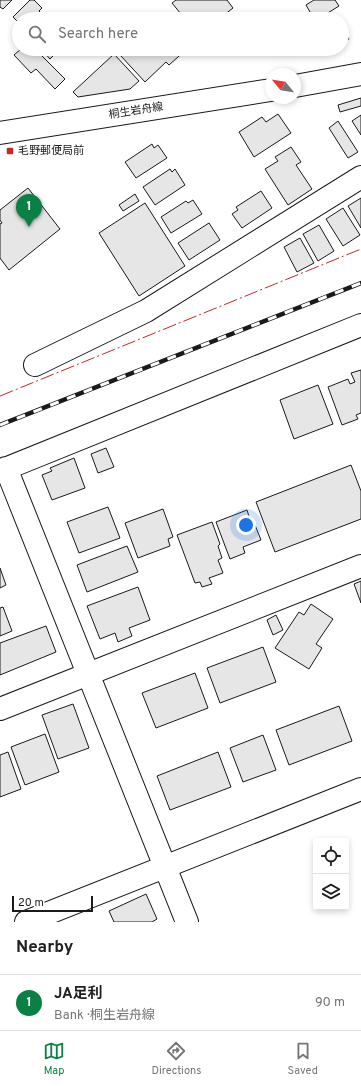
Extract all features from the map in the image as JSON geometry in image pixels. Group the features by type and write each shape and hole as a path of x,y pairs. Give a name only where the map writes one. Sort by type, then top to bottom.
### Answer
{"street":[{"path":"301,85 361,74"},
{"name":"桐生岩舟線","path":"0,133 265,91"},
{"path":"35,365 146,311 361,177"},
{"path":"188,922 88,674 3,470 361,325"},
{"path":"0,709 361,566"},
{"path":"26,922 361,789"}],"building":[{"path":"0,0 12,0 3,9 0,7"},
{"path":"30,0 34,0 42,8 39,11 40,12 18,12"},
{"path":"176,0 227,0 233,8 228,12 179,12 172,3"},
{"path":"314,0 335,0 339,6 329,12 310,12 306,5"},
{"path":"15,56 42,56 65,79 55,89 36,69 31,73"},
{"path":"112,56 116,56 139,81 130,89 78,97 73,92"},
{"path":"121,56 179,56 169,65 166,62 145,82"},
{"path":"361,98 361,106 340,112 338,105"},
{"path":"278,114 291,133 254,157 239,132 262,117 266,122"},
{"path":"361,115 361,135 352,121"},
{"path":"338,121 358,152 348,158 329,128"},
{"path":"152,144 154,148 158,145 167,158 136,178 125,162"},
{"path":"291,147 301,162 296,165 312,189 288,205 265,169 278,161 275,157"},
{"path":"170,169 172,172 175,169 185,185 155,205 143,187"},
{"path":"28,188 60,229 9,270 0,258 0,224 2,223 0,220 0,210"},
{"path":"261,191 272,208 242,228 232,214 238,210 236,207"},
{"path":"135,194 139,201 123,211 119,205"},
{"path":"361,198 361,228 348,206"},
{"path":"193,200 202,214 171,233 161,217 186,201 188,203"},
{"path":"145,203 185,266 139,296 99,233"},
{"path":"343,208 360,235 343,246 326,219"},
{"path":"209,223 220,240 189,260 178,243"},
{"path":"319,225 334,251 318,261 303,234"},
{"path":"300,238 314,263 297,272 284,247"},
{"path":"361,370 361,413 356,415 358,419 342,425 328,387 348,379 350,384 355,382 351,373"},
{"path":"318,385 333,424 294,439 280,400"},
{"path":"106,448 114,467 98,473 91,454"},
{"path":"74,458 85,488 52,500 42,475 52,471 50,468"},
{"path":"351,465 361,491 361,519 275,552 256,502"},
{"path":"108,507 120,538 79,553 67,522"},
{"path":"163,509 173,537 168,539 170,546 138,558 125,523"},
{"path":"247,510 252,526 255,525 261,540 243,547 245,553 230,559 216,522"},
{"path":"212,522 220,544 218,546 222,558 218,560 223,573 209,578 212,584 202,587 200,582 195,583 177,535"},
{"path":"127,546 138,572 87,592 77,565"},
{"path":"0,568 6,585 0,588"},
{"path":"361,581 361,603 354,584"},
{"path":"138,587 150,620 129,628 132,636 118,642 115,633 100,639 87,606"},
{"path":"311,604 333,619 316,644 322,648 309,669 275,648 299,612 304,615"},
{"path":"3,607 12,631 0,636 0,608"},
{"path":"276,615 283,630 273,635 267,620"},
{"path":"46,626 56,652 0,675 0,643"},
{"path":"263,647 276,682 220,703 207,668"},
{"path":"195,673 208,708 156,728 142,693"},
{"path":"73,704 89,748 58,759 42,715"},
{"path":"339,706 352,741 289,765 276,730"},
{"path":"45,734 59,772 25,785 11,747"},
{"path":"263,735 276,770 243,782 230,748"},
{"path":"8,752 21,789 0,797 0,755"},
{"path":"218,752 231,787 170,810 157,776"},
{"path":"146,894 157,919 152,922 114,922 109,911"}],"railway":[{"path":"0,425 361,283"}],"power":[{"path":"0,396 361,249"}],"place":[{"name":"毛野郵便局前","path":"10,151"},
{"name":"JA足利","path":"29,227"}]}
